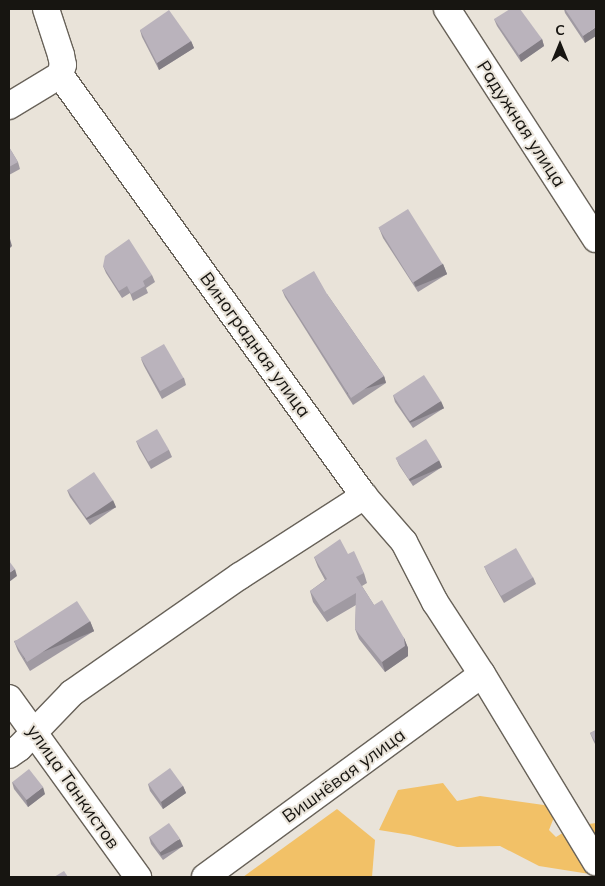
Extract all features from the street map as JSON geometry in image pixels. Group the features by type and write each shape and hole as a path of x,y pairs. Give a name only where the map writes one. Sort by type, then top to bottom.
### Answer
{"street":[{"path":"9,106 60,75 63,64 61,54 46,9"},
{"name":"Радужная улица","path":"447,9 596,239"},
{"name":"Виноградная улица","path":"60,75 364,496 404,542 435,602 482,674 596,862"},
{"path":"9,755 19,748 72,693 240,576 364,496"},
{"name":"Вишнёвая улица","path":"205,877 482,674"},
{"name":"улица Танкистов","path":"9,698 138,877"}],"shaded area":[{"path":"443,783 457,801 480,796 558,807 549,830 556,837 574,826 596,823 596,875 539,866 500,846 457,847 410,835 379,830 398,790"},
{"path":"337,809 375,840 372,877 243,877"}],"building":[{"path":"510,9 520,9 542,39 519,55 494,19"},
{"path":"565,9 596,9 596,27 583,36"},
{"path":"169,10 191,41 157,63 140,30"},
{"path":"9,147 18,162 9,167"},
{"path":"408,209 442,264 413,283 378,228"},
{"path":"129,239 152,275 143,281 145,286 131,294 127,286 119,291 103,266 105,256"},
{"path":"314,271 327,294 384,376 351,398 282,290"},
{"path":"164,344 184,378 160,391 141,358"},
{"path":"424,375 441,401 410,421 393,395"},
{"path":"157,429 169,450 148,462 136,441"},
{"path":"426,439 439,460 409,479 395,458"},
{"path":"94,472 113,500 86,518 67,490"},
{"path":"340,539 348,554 354,551 364,573 356,577 374,605 382,600 404,638 405,646 382,662 355,629 356,593 324,612 310,591 327,579 314,557"},
{"path":"516,548 533,577 501,596 484,566"},
{"path":"9,561 15,569 9,573"},
{"path":"77,601 90,621 27,662 14,642"},
{"path":"596,730 596,743 590,733"},
{"path":"170,768 183,786 161,802 148,784"},
{"path":"29,769 43,787 27,800 12,782"},
{"path":"169,823 180,839 160,852 149,837"},
{"path":"64,871 68,877 54,877"}]}
